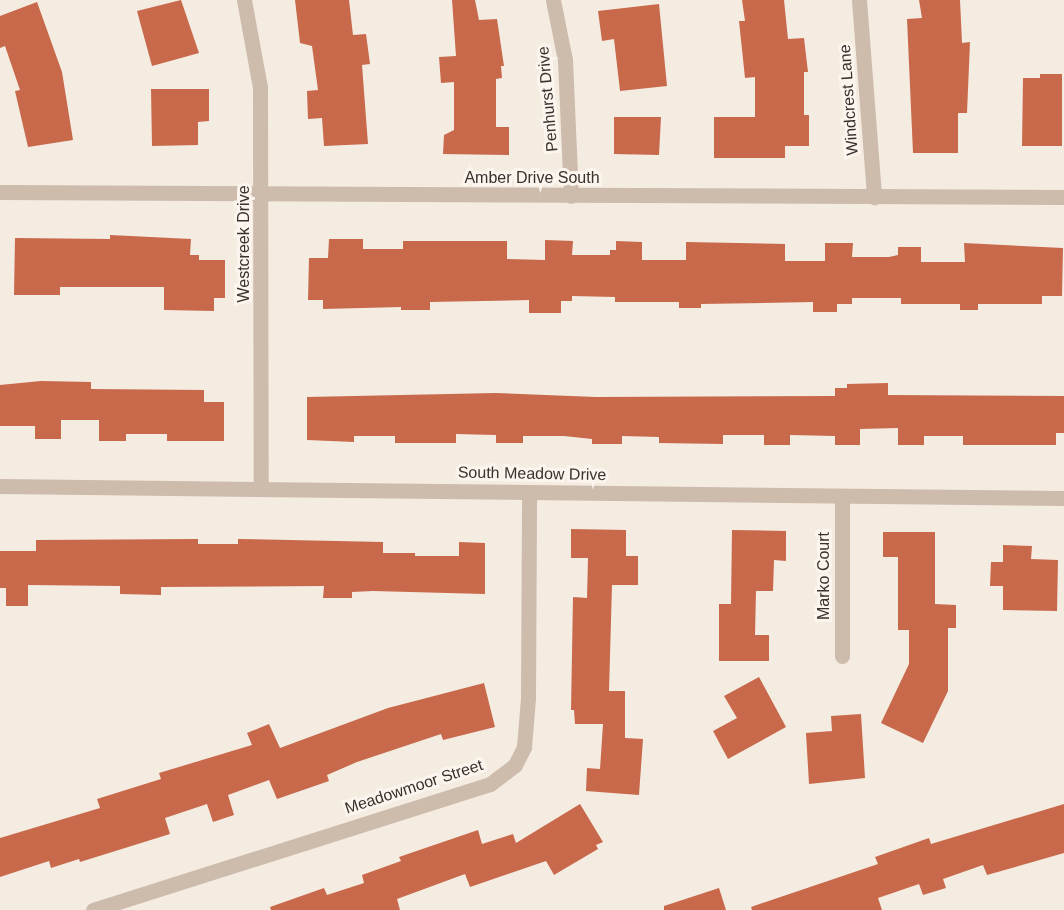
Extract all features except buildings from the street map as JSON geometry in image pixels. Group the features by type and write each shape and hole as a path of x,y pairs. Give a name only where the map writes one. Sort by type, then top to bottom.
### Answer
{"street":[{"name":"Westcreek Drive","path":"244,0 260,87 261,489"},
{"name":"Penhurst Drive","path":"553,0 566,72 571,196"},
{"name":"Windcrest Lane","path":"859,0 874,197"},
{"name":"Amber Drive South","path":"0,192 1064,198"},
{"name":"South Meadow Drive","path":"0,486 1064,498"},
{"name":"Meadowmoor Street","path":"93,910 490,784 515,765 524,747 528,698 529,492"},
{"name":"Marko Court","path":"842,496 842,656"}]}
